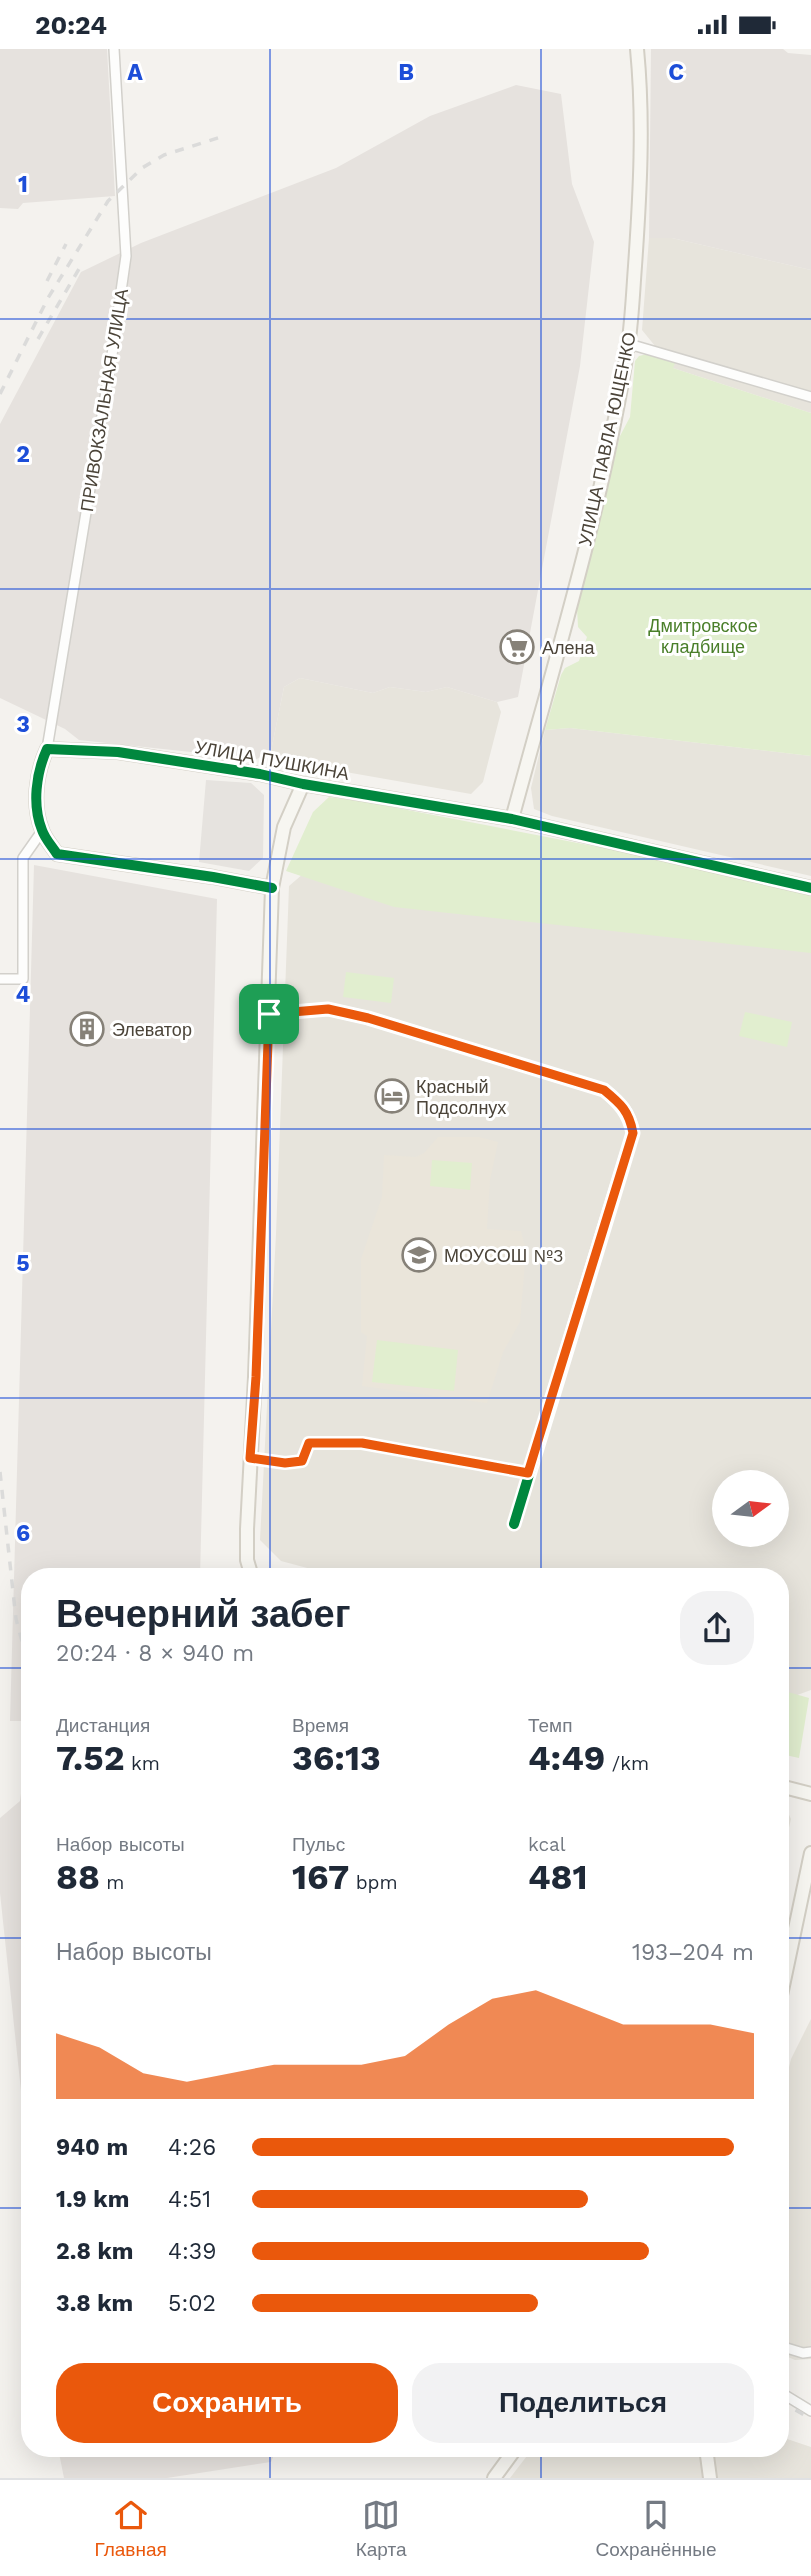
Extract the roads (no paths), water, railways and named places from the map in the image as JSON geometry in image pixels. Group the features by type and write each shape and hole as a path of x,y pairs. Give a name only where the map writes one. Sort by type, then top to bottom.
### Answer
{"street":[{"name":"ПРИВОКЗАЛЬНАЯ УЛИЦА","path":"47,749 126,256 114,49"},
{"name":"УЛИЦА ПАВЛА ЮЩЕНКО","path":"512,819 558,655 597,498 629,344 640,154 641,107 637,49"},
{"path":"629,344 811,397"},
{"name":"УЛИЦА ПУШКИНА","path":"47,749 118,752 260,774 303,784 512,819 811,888"},
{"path":"47,749 40,765 36,798 42,831 57,854 223,878 272,888"},
{"path":"250,1568 247,1550 256,1377 272,888 284,827 303,784"},
{"path":"0,979 23,979 23,858 42,831"},
{"path":"269,1014 328,1009 368,1018 604,1090 630,1117 633,1133 514,1524"},
{"path":"250,1458 285,1463 302,1461 309,1443 362,1443 528,1473"},
{"path":"789,1788 811,1794"},
{"path":"789,1957 811,1853"},
{"path":"789,2349 803,2353 811,2352"},
{"path":"789,2398 811,2411"},
{"path":"494,2478 509,2457"},
{"path":"707,2457 710,2478"}],"railway":[{"path":"0,394 48,298 108,201 142,168 164,155 221,137"},
{"path":"47,281 66,244"},
{"path":"38,339 83,262"},
{"path":"0,1472 16,1619 21,1638"},
{"path":"789,2406 811,2419"}],"place":[{"name":"Алена","path":"517,647"},
{"name":"Элеватор","path":"87,1029"},
{"name":"Красный Подсолнух","path":"392,1096"},
{"name":"МОУСОШ №3","path":"419,1255"}],"park label":[{"name":"Дмитровское кладбище","path":"703,636"}]}
